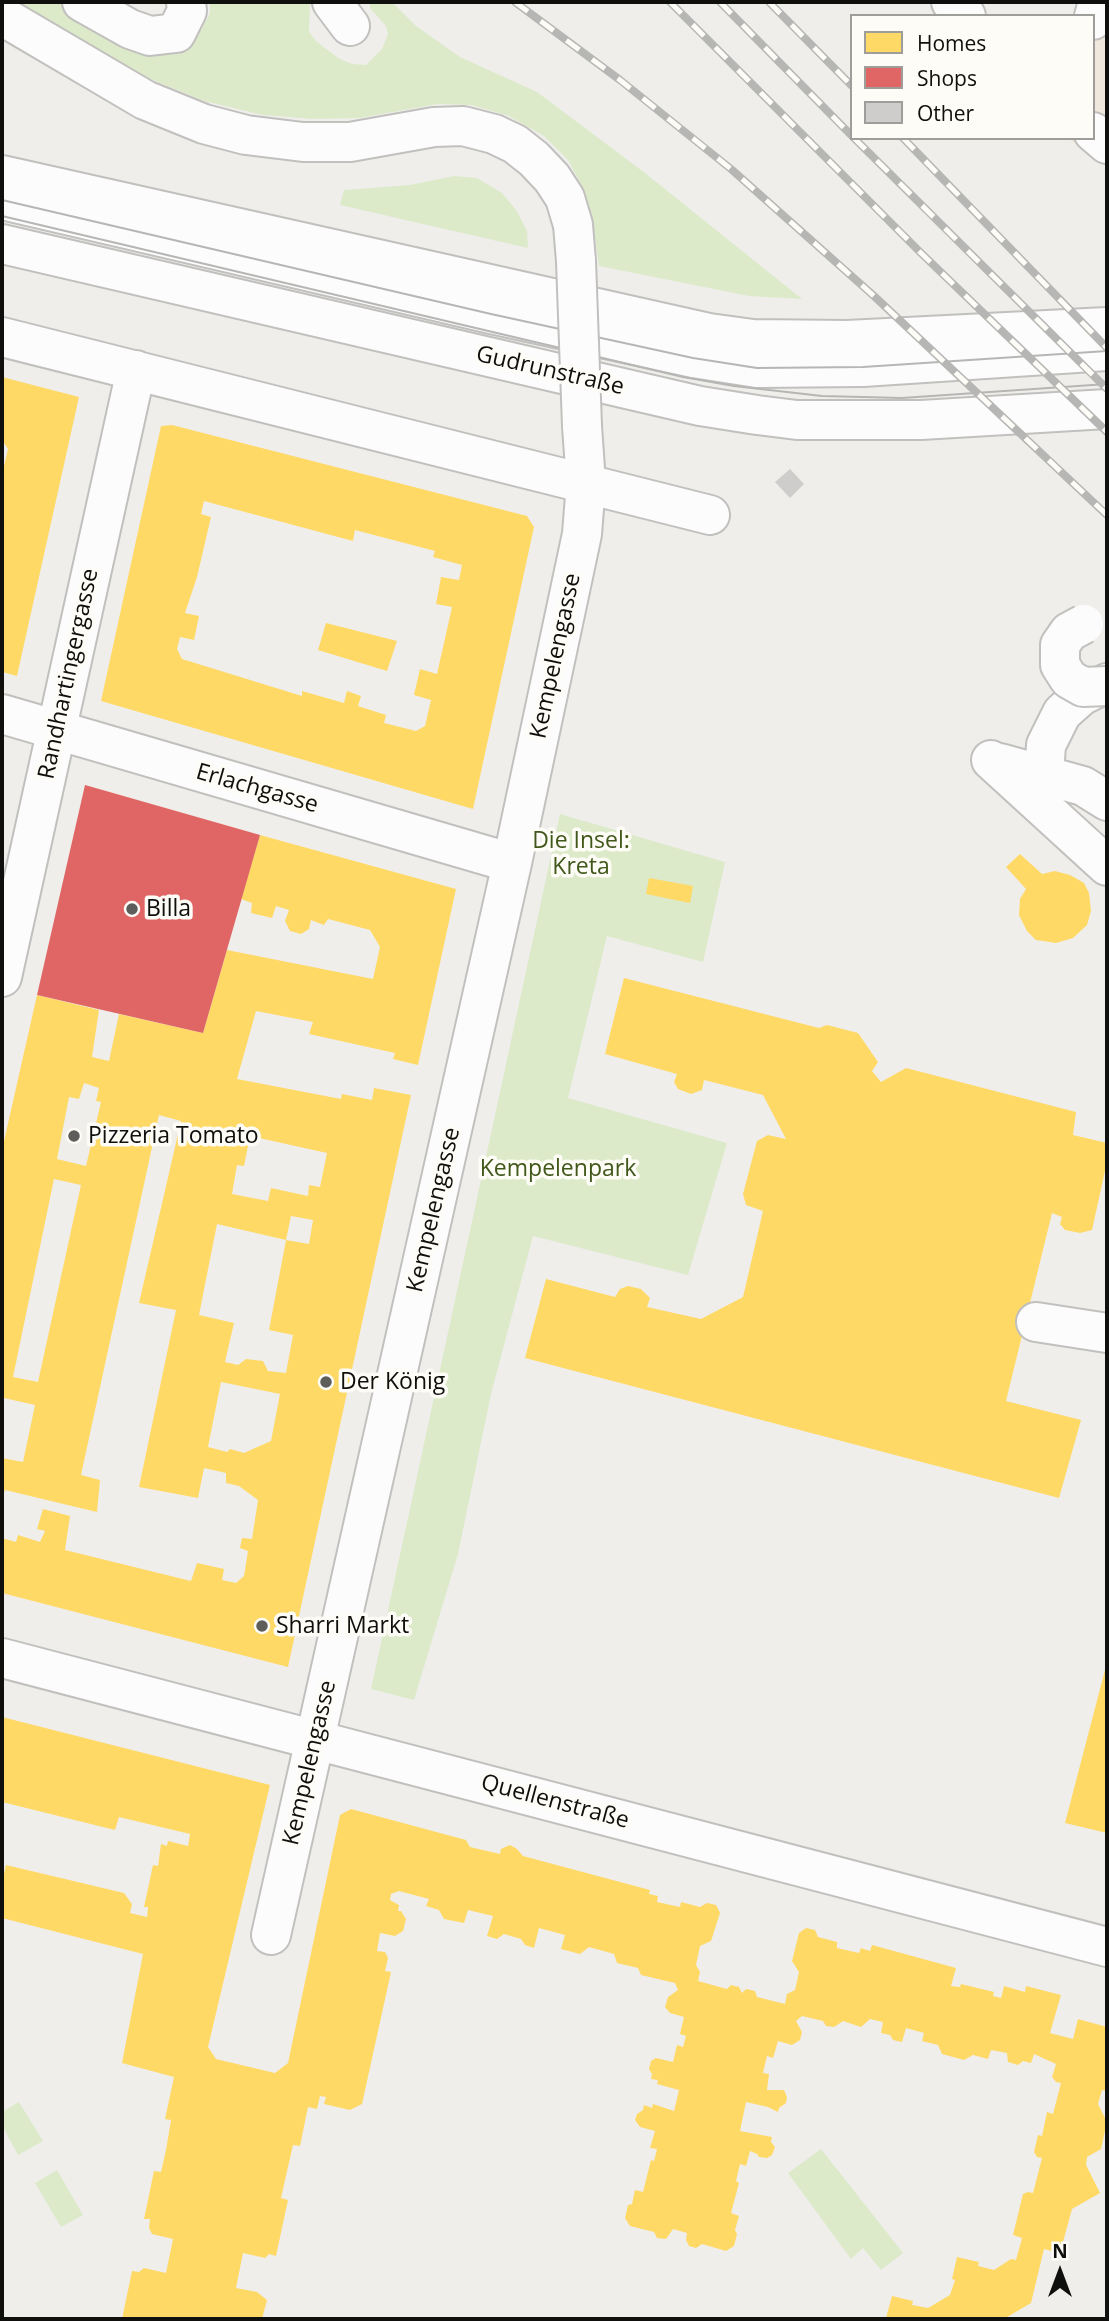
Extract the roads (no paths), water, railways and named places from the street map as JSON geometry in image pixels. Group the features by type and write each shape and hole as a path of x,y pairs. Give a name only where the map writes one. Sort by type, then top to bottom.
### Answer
{"street":[{"path":"82,2 130,29 150,36 176,33 187,11 186,2"},
{"name":"Kempelengasse","path":"2,16 145,100 204,124 246,135 303,142 350,142 434,127 463,126 494,134 514,144 534,159 552,178 565,198 573,225 586,483 582,534 512,863 271,1935"},
{"path":"2,175 625,315 742,337 847,341 1107,327"},
{"path":"2,200 491,314 693,358 757,368 863,367 1107,351"},
{"name":"Gudrunstraße","path":"2,244 687,403 757,415 797,420 921,420 1107,409"},
{"path":"2,337 710,515"},
{"name":"Randhartingergasse","path":"2,977 136,370"},
{"path":"1096,626 1069,632 1060,646 1060,665 1069,679 1083,687 1107,685"},
{"path":"1044,775 1046,744 1062,713 1080,696 1107,685"},
{"name":"Erlachgasse","path":"2,714 512,863"},
{"path":"1107,801 1083,786 991,760 1107,866"},
{"path":"1036,1322 1107,1333"},
{"name":"Quellenstraße","path":"2,1658 1107,1947"}],"tram line":[{"path":"2,200 491,314 693,358 757,368 863,367 1107,351"},
{"path":"2,216 683,377 734,386 822,396 902,398 1107,384"}],"railway":[{"path":"515,2 620,80 731,169 874,296 1107,515"},
{"path":"670,2 921,253 1107,432"},
{"path":"720,2 850,134"},
{"path":"769,2 850,84"},
{"path":"856,140 1107,389"},
{"path":"905,140 1107,348"}],"place":[{"name":"Billa","path":"132,909"},
{"name":"Pizzeria Tomato","path":"74,1136"},
{"name":"Der König","path":"326,1382"},
{"name":"Sharri Markt","path":"262,1626"}],"park label":[{"name":"Die Insel: Kreta","path":"581,854"},
{"name":"Kempelenpark","path":"558,1169"}]}
